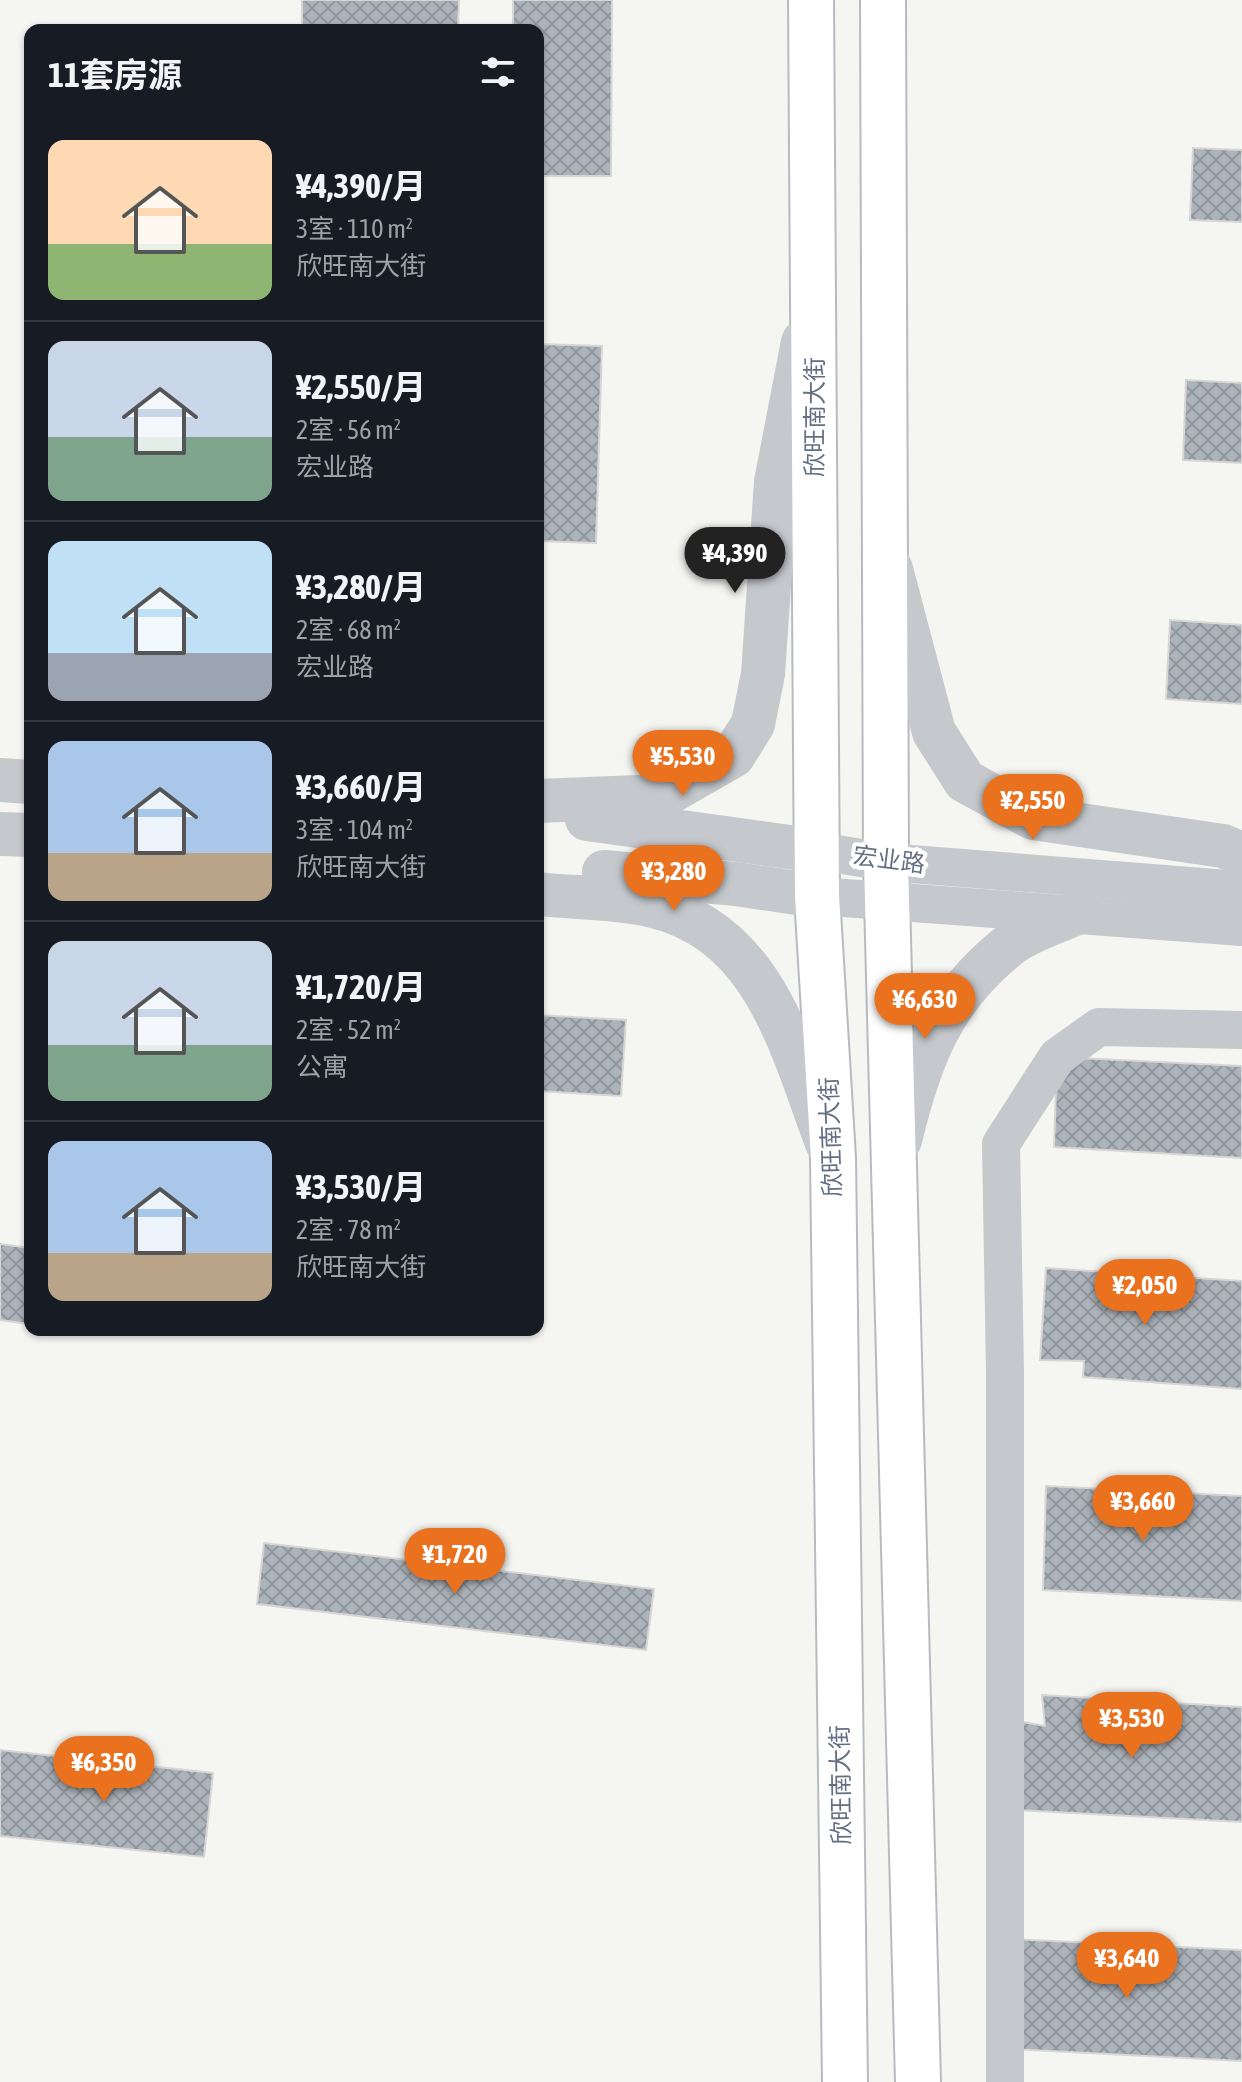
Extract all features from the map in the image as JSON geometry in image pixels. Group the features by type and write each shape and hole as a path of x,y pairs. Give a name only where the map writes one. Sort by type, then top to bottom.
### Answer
{"main road":[{"name":"欣旺南大街","path":"811,0 817,896 833,1158 845,2082"},
{"path":"883,0 886,882 918,2082"}],"street":[{"path":"544,801 663,796 733,756 753,724 763,674 776,482 814,284"},
{"path":"885,549 934,732 965,781 1033,818 1223,846 1242,854"},
{"path":"0,780 24,782"},
{"name":"宏业路","path":"544,814 818,851 886,882 1078,912 1242,927"},
{"path":"0,834 24,835"},
{"name":"宏业路","path":"544,868 736,884 817,896 886,882 1242,890"},
{"path":"544,895 650,905 694,922 740,953 776,1007 833,1158"},
{"path":"895,1162 916,1073 956,997 1009,945 1078,912"},
{"path":"1005,2082 1005,1372 1001,1144 1057,1057 1099,1027 1242,1030"}],"building":[{"path":"302,0 459,0 458,24 302,24"},
{"path":"513,0 612,0 611,176 544,176 544,24 513,24"},
{"path":"1193,148 1242,150 1242,222 1190,220"},
{"path":"544,344 602,346 596,543 544,541"},
{"path":"1186,380 1242,383 1242,463 1183,460"},
{"path":"1170,620 1242,625 1242,704 1166,699"},
{"path":"544,1015 626,1020 621,1096 544,1091"},
{"path":"1057,1057 1242,1066 1242,1158 1054,1147"},
{"path":"0,1244 24,1247 24,1323 0,1320"},
{"path":"1046,1268 1242,1281 1242,1389 1083,1377 1084,1361 1040,1360"},
{"path":"1046,1486 1242,1496 1242,1601 1043,1590"},
{"path":"264,1543 654,1589 646,1650 257,1604"},
{"path":"1042,1695 1242,1707 1242,1822 1017,1810 1018,1721 1045,1726"},
{"path":"0,1750 213,1773 204,1857 0,1836"},
{"path":"1011,1939 1242,1950 1242,2061 1011,2049"}]}
